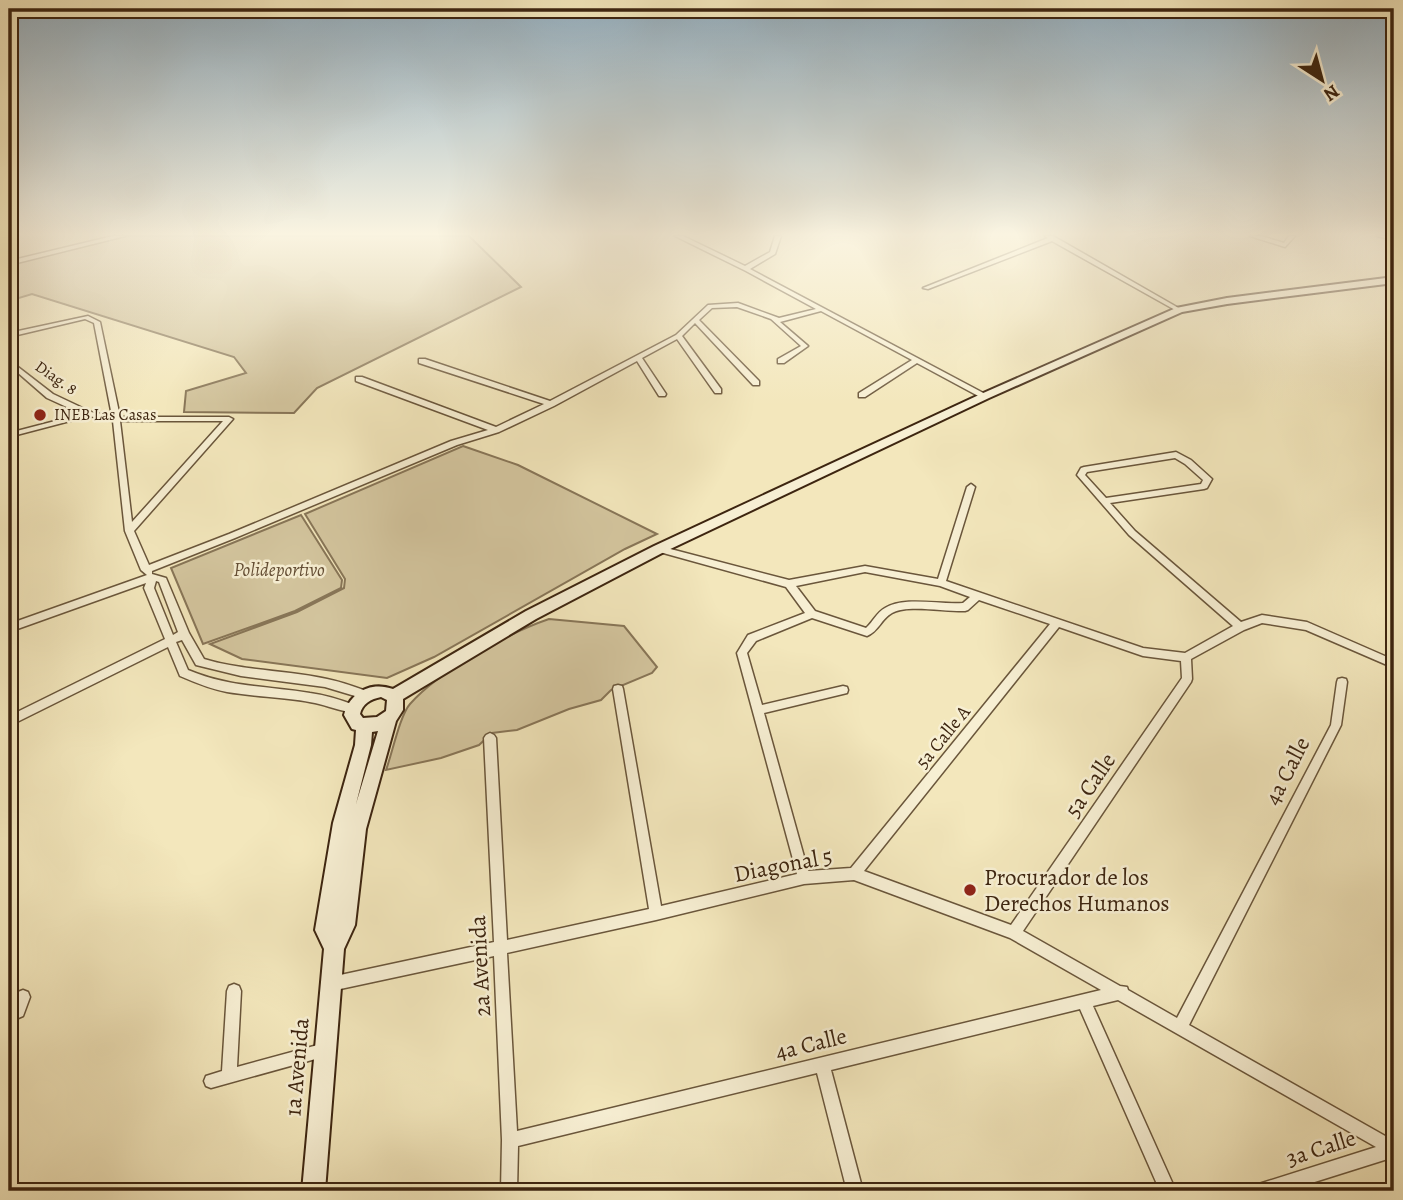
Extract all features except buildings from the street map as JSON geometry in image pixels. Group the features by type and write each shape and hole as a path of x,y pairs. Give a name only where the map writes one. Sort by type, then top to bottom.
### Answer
{"main road":[{"path":"394,696 531,615 659,549 985,396 1179,310 1299,292"},
{"path":"381,691 394,696 396,707 389,719 365,726 354,720 353,709 365,695 381,691"},
{"name":"1a Avenida","path":"313,1191 334,948 345,925 357,829 389,719"},
{"name":"1a Avenida","path":"334,948 326,930 342,823 363,745 365,726"}],"street":[{"path":"787,292 915,362 985,396"},
{"path":"1147,292 1179,310"},
{"path":"9,628 149,573 454,443 496,430 551,404 678,336 709,306 723,304 746,307 774,320 805,346 781,361"},
{"path":"774,320 819,310"},
{"path":"9,335 86,317 97,322 116,419 129,531 149,573 149,588 184,673 196,680 267,694 314,696 353,709"},
{"path":"696,320 756,383"},
{"path":"678,336 719,391"},
{"path":"639,358 662,394"},
{"path":"422,361 551,404"},
{"name":"Diag. 8","path":"9,362 50,396 89,414"},
{"path":"862,395 915,362"},
{"path":"359,379 496,430"},
{"path":"9,435 89,414 116,419 229,419 129,531"},
{"path":"1104,501 1204,486 1208,479 1176,455 1084,470 1081,475 1132,533 1240,627"},
{"path":"941,583 971,487"},
{"path":"659,549 789,584 865,569 941,583 1143,652 1186,657 1240,627 1262,619 1307,626 1394,664"},
{"path":"149,573 163,580 184,634 200,662 228,671 346,686 365,695"},
{"path":"789,584 812,614 867,632 873,629 887,610 903,606 949,609 965,607 977,596"},
{"path":"804,878 742,653 752,638 812,614"},
{"name":"5a Calle A","path":"854,874 1058,621"},
{"path":"9,721 184,634"},
{"name":"5a Calle","path":"1014,933 1187,680 1186,657"},
{"name":"4a Calle","path":"1181,1026 1336,725 1342,682"},
{"path":"618,689 656,914"},
{"path":"759,710 843,690"},
{"name":"2a Avenida","path":"490,738 510,1140 509,1191"},
{"name":"Diagonal 5","path":"331,984 656,914 804,878 854,874 1014,933 1394,1149"},
{"path":"229,1076 234,991"},
{"name":"4a Calle","path":"510,1140 1122,992"},
{"path":"9,1015 18,1011 23,997"},
{"path":"1084,1002 1168,1191"},
{"path":"211,1082 325,1049"},
{"path":"822,1064 855,1191"},
{"name":"3a Calle","path":"1262,1191 1394,1149"}],"green space":[{"path":"9,292 511,292 317,388 294,413 184,412 186,391 246,373 234,357 32,294 9,301"},
{"path":"463,446 518,465 657,534 625,549 434,657 387,678 242,659 210,644 297,612 344,588 345,579 305,514"},
{"name":"Polideportivo","path":"301,515 342,580 341,588 295,611 203,644 171,568"},
{"path":"549,619 624,626 657,667 652,673 611,690 601,700 569,709 517,730 492,733 479,745 441,758 386,770 406,709 423,691 475,654"}],"place":[{"name":"INEB Las Casas","path":"40,415"},
{"name":"Procurador de los Derechos Humanos","path":"970,890"}]}
